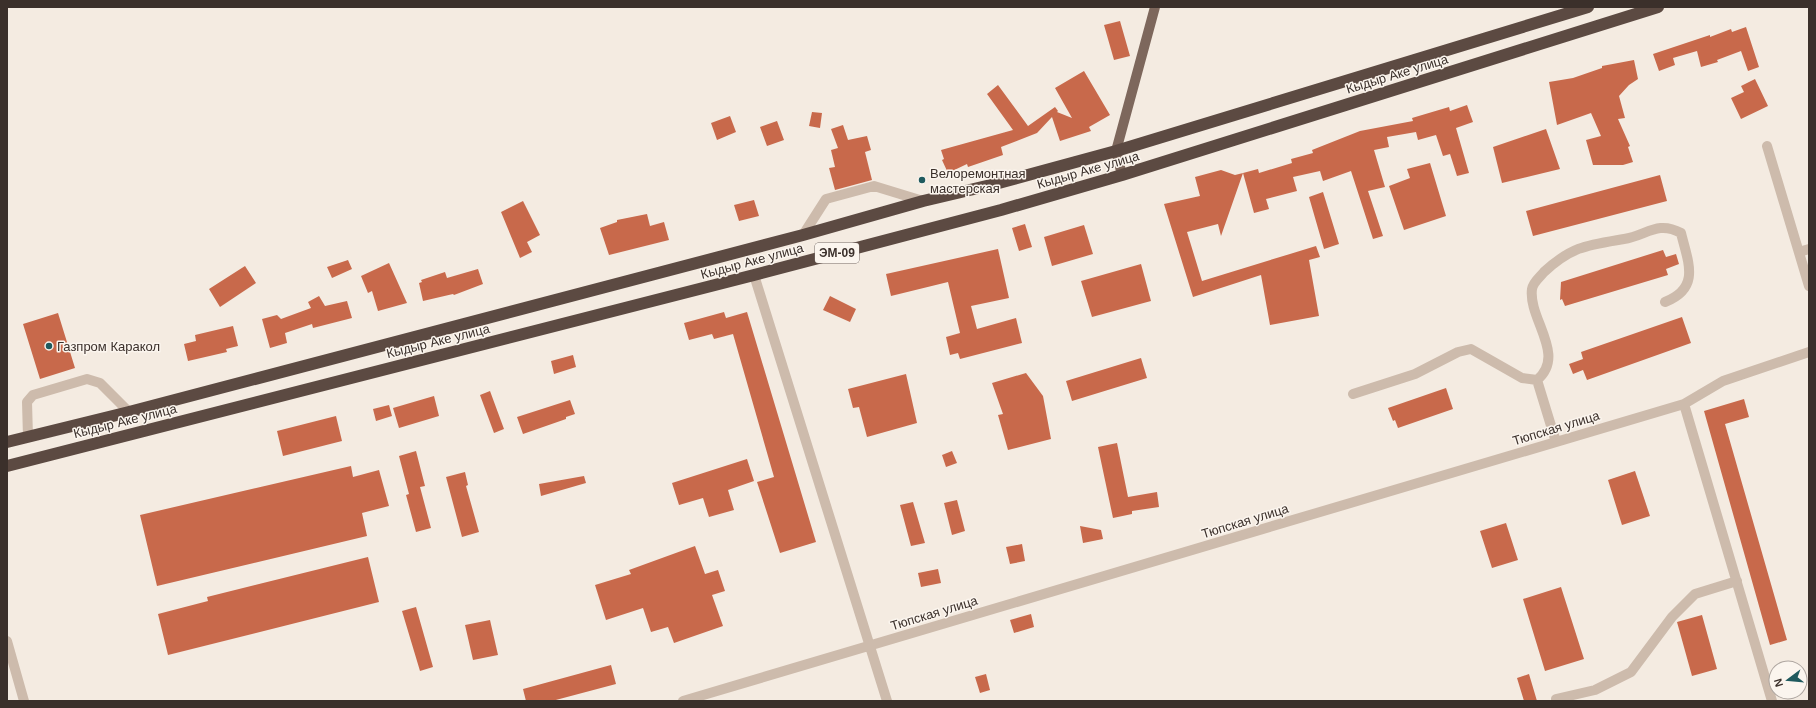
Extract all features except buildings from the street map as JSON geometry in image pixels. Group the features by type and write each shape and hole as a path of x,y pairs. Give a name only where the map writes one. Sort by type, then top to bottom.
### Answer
{"highway":[{"name":"Кыдыр Аке улица","path":"7,442 129,412 1116,151 1588,7"},
{"name":"Кыдыр Аке улица","path":"7,466 994,212 1122,175 1658,7"}],"main road":[{"path":"1122,175 1116,151 1154,7"}],"street":[{"path":"1767,146 1809,286"},
{"path":"803,235 826,199 874,186 923,201"},
{"path":"1354,394 1415,374 1458,352 1471,349 1522,378 1537,380 1546,373 1548,347 1533,301 1532,288 1537,279 1552,265 1572,251 1601,242 1632,238 1648,230 1671,227 1681,233 1690,273 1685,288 1678,297 1665,302"},
{"path":"1799,252 1809,249"},
{"path":"754,275 887,701"},
{"name":"Тюпская улица","path":"683,701 1684,404 1723,381 1809,352"},
{"path":"28,436 27,402 33,395 87,379 100,383 129,412"},
{"path":"1537,380 1556,442"},
{"path":"1684,404 1772,701"},
{"path":"1556,699 1595,690 1631,672 1672,617 1695,594 1737,581"},
{"path":"7,641 24,701"}],"place":[{"name":"Велоремонтная мастерская","path":"922,180"},
{"name":"Газпром Каракол","path":"49,346"}]}
